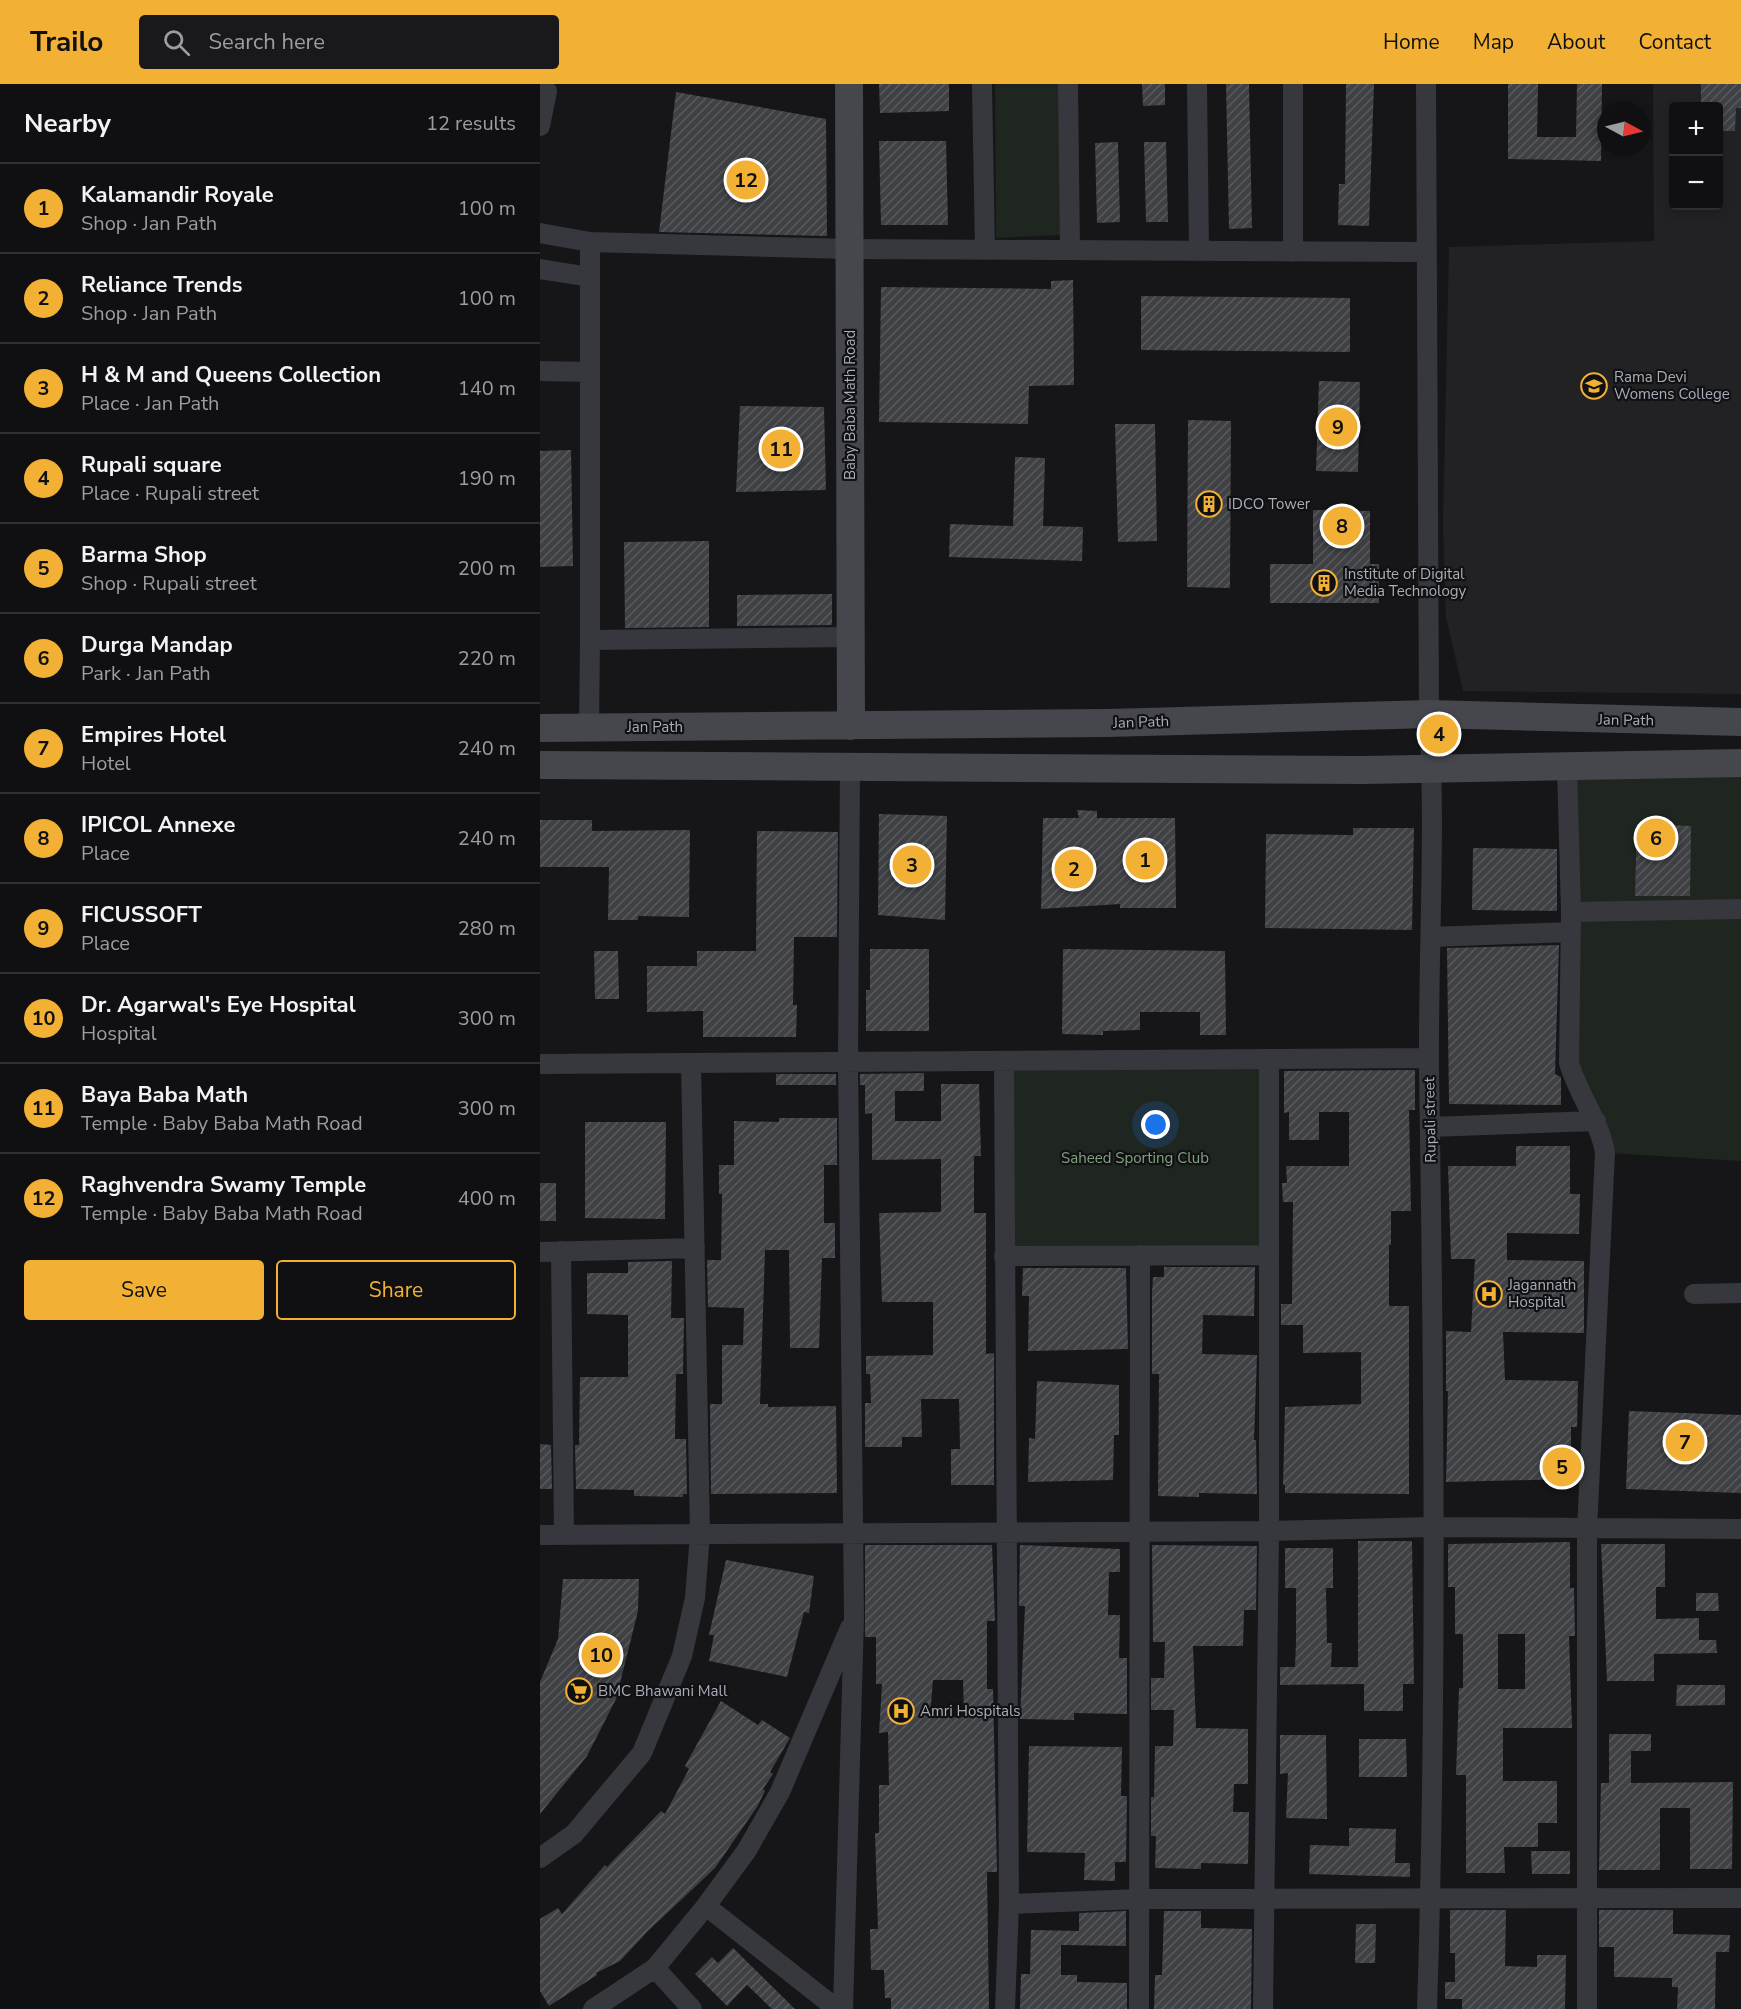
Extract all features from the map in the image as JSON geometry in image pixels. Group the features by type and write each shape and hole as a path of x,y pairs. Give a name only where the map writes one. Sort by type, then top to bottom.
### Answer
{"main road":[{"name":"Baby Baba Math Road","path":"849,84 851,726"},
{"name":"Jan Path","path":"540,728 1108,723 1429,714 1741,722"},
{"path":"540,765 1432,770 1741,763"}],"street":[{"path":"982,84 984,250"},
{"path":"1068,84 1070,250"},
{"path":"1197,84 1199,251"},
{"path":"1293,84 1293,252"},
{"name":"Rupali street","path":"1426,84 1429,714 1432,770 1429,1058 1432,1527 1430,1899 1426,2009"},
{"path":"540,85 547,91 540,126"},
{"path":"540,233 590,242 850,249 1427,252"},
{"path":"589,727 590,242"},
{"path":"540,269 590,278"},
{"path":"540,371 590,372"},
{"path":"590,640 850,637"},
{"path":"843,2009 854,1617 848,1062 850,765"},
{"path":"1568,768 1571,912 1569,1063 1574,1083 1596,1121 1605,1152 1587,1530 1587,2009"},
{"path":"1571,912 1741,909"},
{"path":"1431,937 1571,932"},
{"path":"540,1064 1429,1058"},
{"path":"1263,2009 1269,1531 1269,1059"},
{"path":"1004,1061 1009,1904 1005,2009"},
{"path":"540,1858 574,1834 642,1753 682,1656 695,1598 700,1534 691,1063"},
{"path":"1430,1127 1596,1121"},
{"path":"540,1252 694,1248"},
{"path":"561,1251 564,1534"},
{"path":"1004,1256 1269,1255"},
{"path":"1139,2009 1140,1256"},
{"path":"1694,1294 1741,1293"},
{"path":"540,1534 1269,1531 1432,1527 1587,1530 1741,1529"},
{"path":"593,2009 655,1968 706,1906 747,1850 780,1792 854,1617"},
{"path":"1009,1904 1139,1899 1741,1898"},
{"path":"706,1906 837,2009"},
{"path":"655,1968 692,2009"}],"shaded area":[{"name":"Rama Devi Womens College","path":"1653,84 1741,84 1741,694 1463,691 1446,617 1443,525 1449,247 1654,241"}],"green space":[{"path":"995,84 1060,84 1062,235 996,238"},
{"path":"1741,766 1741,906 1573,909 1570,770"},
{"path":"1741,912 1741,1161 1609,1153 1574,1064 1576,917"},
{"name":"Saheed Sporting Club","path":"1260,1068 1260,1245 1010,1247 1013,1071"}],"building":[{"path":"879,84 949,84 949,111 880,113"},
{"path":"1142,84 1165,84 1165,105 1143,106"},
{"path":"1226,84 1249,84 1252,228 1229,229"},
{"path":"1346,84 1374,84 1369,226 1338,225 1339,184 1345,184"},
{"path":"1508,84 1538,84 1537,137 1576,137 1577,84 1602,84 1602,102 1597,102 1597,156 1601,156 1601,161 1508,159"},
{"path":"1701,84 1741,84 1741,108 1736,108 1735,131 1723,131 1723,102 1701,102"},
{"path":"676,92 826,119 827,236 659,232"},
{"path":"879,141 946,141 948,225 881,225"},
{"path":"1118,142 1120,222 1097,223 1095,143"},
{"path":"1144,142 1166,142 1168,222 1146,222"},
{"path":"1073,280 1074,385 1029,386 1028,424 879,422 881,287 1051,289 1051,281"},
{"path":"1141,296 1350,298 1350,352 1141,350"},
{"path":"1319,381 1360,382 1358,472 1316,471"},
{"path":"740,406 824,407 826,490 736,492"},
{"name":"IDCO Tower","path":"1188,420 1231,421 1230,588 1187,587"},
{"path":"1115,424 1155,424 1157,541 1118,542"},
{"path":"571,450 573,566 540,567 540,451"},
{"path":"1015,457 1045,458 1043,526 1083,527 1082,561 949,557 950,524 1013,526"},
{"path":"1313,510 1370,511 1370,564 1379,564 1379,603 1270,603 1270,564 1313,564"},
{"path":"709,541 709,627 625,628 624,542"},
{"path":"832,594 832,625 737,626 737,595"},
{"path":"1077,810 1097,811 1097,818 1175,818 1176,908 1120,908 1120,904 1041,909 1043,818 1079,818"},
{"path":"879,814 947,816 945,920 878,915"},
{"path":"540,820 592,820 592,831 690,830 689,917 638,916 638,920 608,920 609,867 540,867"},
{"path":"1637,824 1691,826 1690,896 1635,896"},
{"path":"1353,828 1414,828 1412,930 1265,928 1266,834 1353,835"},
{"path":"757,831 838,832 837,937 794,937 793,1005 797,1005 796,1037 703,1037 703,1011 647,1012 647,966 697,966 697,951 756,951"},
{"path":"1473,848 1557,849 1557,911 1472,910"},
{"path":"1559,945 1555,1074 1561,1077 1561,1105 1449,1104 1447,948"},
{"path":"870,949 929,949 929,1031 866,1031 866,990 870,990"},
{"path":"1063,949 1225,951 1226,1035 1200,1035 1200,1012 1140,1012 1140,1030 1103,1031 1103,1035 1062,1034"},
{"path":"594,951 618,951 619,999 595,999"},
{"path":"1415,1070 1415,1110 1409,1110 1411,1211 1391,1211 1391,1245 1389,1245 1389,1306 1409,1306 1409,1494 1285,1493 1285,1485 1283,1485 1285,1407 1361,1404 1361,1352 1303,1353 1303,1325 1281,1325 1281,1304 1292,1304 1293,1202 1283,1202 1282,1183 1287,1183 1286,1166 1349,1166 1349,1112 1319,1112 1319,1140 1289,1140 1289,1112 1284,1113 1284,1071"},
{"path":"924,1073 924,1091 895,1091 895,1121 941,1121 941,1084 979,1084 981,1156 974,1156 974,1213 986,1213 986,1354 994,1353 994,1485 951,1485 951,1449 960,1449 959,1399 921,1399 922,1437 902,1437 902,1447 865,1447 865,1403 871,1403 870,1374 866,1374 866,1356 933,1355 933,1302 882,1302 879,1213 941,1212 941,1159 872,1160 872,1113 865,1114 865,1085 860,1085 860,1074"},
{"path":"776,1074 836,1074 836,1085 776,1085"},
{"path":"779,1118 837,1118 837,1165 824,1165 824,1223 835,1223 835,1258 822,1258 819,1348 790,1348 789,1250 765,1250 760,1404 768,1404 768,1407 836,1406 837,1493 711,1494 710,1404 722,1404 722,1345 743,1345 744,1308 708,1307 707,1260 721,1260 722,1194 719,1194 719,1165 734,1165 734,1121 779,1122"},
{"path":"585,1122 666,1122 665,1219 585,1218"},
{"path":"1516,1146 1570,1146 1570,1194 1580,1194 1579,1234 1507,1233 1507,1260 1584,1261 1584,1333 1503,1332 1505,1380 1578,1381 1577,1427 1571,1427 1571,1479 1446,1482 1448,1391 1446,1391 1446,1331 1471,1332 1475,1259 1451,1259 1448,1166 1516,1166"},
{"path":"540,1183 556,1183 556,1221 540,1221"},
{"path":"672,1261 671,1318 684,1318 683,1374 676,1374 675,1439 686,1439 687,1494 683,1494 683,1497 634,1496 634,1490 576,1489 575,1445 579,1445 580,1377 628,1377 628,1315 587,1314 587,1273 628,1273 628,1262"},
{"path":"1164,1267 1255,1267 1254,1316 1203,1315 1202,1354 1257,1355 1254,1440 1256,1440 1257,1494 1199,1493 1199,1497 1158,1496 1159,1374 1152,1374 1152,1293 1153,1277 1164,1277"},
{"path":"1023,1268 1126,1268 1128,1349 1028,1351 1029,1296 1022,1296"},
{"path":"1037,1381 1119,1385 1119,1435 1114,1435 1113,1480 1028,1482 1029,1438 1035,1439"},
{"path":"1629,1411 1741,1415 1741,1493 1626,1489"},
{"path":"540,1444 551,1445 552,1489 540,1489"},
{"path":"1358,1541 1412,1541 1414,1684 1403,1684 1403,1711 1364,1711 1364,1684 1280,1685 1280,1667 1295,1667 1296,1643 1296,1588 1285,1588 1285,1548 1333,1548 1333,1588 1326,1588 1327,1643 1332,1643 1331,1667 1358,1667"},
{"path":"1570,1542 1570,1588 1574,1588 1575,1636 1569,1636 1572,1728 1503,1728 1503,1781 1557,1781 1557,1823 1538,1823 1538,1847 1504,1847 1505,1873 1466,1873 1466,1775 1456,1775 1459,1688 1463,1688 1463,1634 1455,1634 1455,1587 1448,1587 1448,1544","holes":["1498,1634 1525,1634 1525,1689 1498,1689"]},
{"path":"1601,1544 1665,1544 1665,1587 1656,1587 1656,1619 1699,1618 1699,1640 1716,1640 1717,1653 1654,1654 1654,1681 1607,1681"},
{"path":"865,1545 992,1545 995,1621 987,1621 987,1689 993,1689 997,1872 987,1872 989,2009 891,2009 891,1998 885,1998 884,1970 871,1970 870,1929 878,1929 875,1833 879,1833 879,1785 889,1785 888,1732 879,1733 882,1684 876,1684 876,1637 865,1637","holes":["933,1680 963,1680 964,1717 930,1717"]},
{"path":"1020,1545 1120,1549 1120,1572 1109,1572 1108,1615 1120,1615 1119,1658 1127,1658 1127,1714 1074,1713 1074,1720 1020,1719 1025,1606 1019,1606"},
{"path":"1152,1545 1257,1546 1256,1610 1244,1610 1243,1646 1193,1646 1196,1728 1248,1729 1248,1784 1234,1784 1233,1812 1249,1812 1248,1864 1201,1863 1201,1869 1155,1868 1156,1836 1151,1836 1151,1797 1154,1797 1155,1746 1173,1746 1174,1710 1151,1710 1151,1678 1164,1678 1165,1642 1153,1642"},
{"path":"726,1560 814,1576 809,1613 804,1612 787,1677 709,1661 714,1635 709,1635"},
{"name":"BMC Bhawani Mall","path":"563,1579 639,1579 638,1611 616,1699 587,1756 540,1814 540,1682 558,1639"},
{"path":"1696,1593 1718,1593 1719,1611 1696,1611"},
{"path":"1677,1685 1725,1685 1725,1705 1676,1706"},
{"path":"721,1701 758,1725 762,1720 790,1738 770,1772 773,1774 763,1789 765,1791 757,1807 715,1868 648,1931 620,1961 596,1973 597,1975 549,2006 540,1991 540,1919 558,1908 562,1914 605,1865 607,1867 661,1811 665,1814 689,1769 685,1766"},
{"path":"1609,1734 1651,1734 1651,1751 1631,1751 1631,1783 1733,1782 1732,1869 1690,1869 1690,1808 1660,1808 1660,1870 1599,1870 1601,1783 1609,1783"},
{"path":"1280,1735 1326,1735 1327,1819 1286,1818 1288,1773 1280,1774"},
{"path":"1359,1739 1406,1739 1407,1777 1359,1777"},
{"path":"1029,1746 1122,1747 1121,1796 1127,1796 1126,1862 1115,1862 1115,1881 1084,1880 1085,1853 1027,1852"},
{"path":"1349,1828 1396,1829 1395,1863 1410,1863 1410,1877 1309,1874 1310,1845 1349,1846"},
{"path":"1531,1851 1570,1851 1570,1874 1532,1874"},
{"path":"1450,1910 1506,1910 1505,1966 1537,1967 1537,1955 1566,1955 1565,2009 1462,2009 1462,1999 1445,1999 1445,1982 1455,1982 1455,1953 1450,1953"},
{"path":"1599,1910 1673,1910 1673,1934 1730,1935 1729,1952 1716,1952 1715,2009 1677,2009 1678,1987 1672,1987 1672,1978 1614,1977 1614,1947 1599,1947"},
{"path":"1126,1911 1126,1946 1061,1945 1061,1975 1077,1975 1077,1982 1127,1983 1127,2009 1020,2009 1021,1974 1030,1974 1031,1930 1079,1931 1079,1913"},
{"path":"1164,1911 1201,1911 1201,1928 1252,1929 1251,2009 1154,2009 1155,1975 1162,1975"},
{"path":"1356,1924 1376,1924 1375,1963 1355,1963"},
{"path":"733,1948 795,2009 772,2009 747,1985 727,2006 695,1974 712,1957 718,1963"}],"place":[{"name":"Raghvendra Swamy Temple","path":"746,180"},
{"name":"Rama Devi Womens College","path":"1594,386"},
{"name":"FICUSSOFT","path":"1338,427"},
{"name":"Baya Baba Math","path":"781,449"},
{"name":"IDCO Tower","path":"1209,504"},
{"name":"IPICOL Annexe","path":"1342,526"},
{"name":"Institute of Digital Media Technology","path":"1324,583"},
{"name":"Rupali square","path":"1439,734"},
{"name":"Durga Mandap","path":"1656,838"},
{"name":"Kalamandir Royale","path":"1145,860"},
{"name":"H & M and Queens Collection","path":"912,865"},
{"name":"Reliance Trends","path":"1074,869"},
{"name":"Jagannath Hospital","path":"1489,1294"},
{"name":"Empires Hotel","path":"1685,1442"},
{"name":"Barma Shop","path":"1562,1467"},
{"name":"Dr. Agarwal's Eye Hospital","path":"601,1655"},
{"name":"BMC Bhawani Mall","path":"579,1691"},
{"name":"Amri Hospitals","path":"901,1711"}]}
